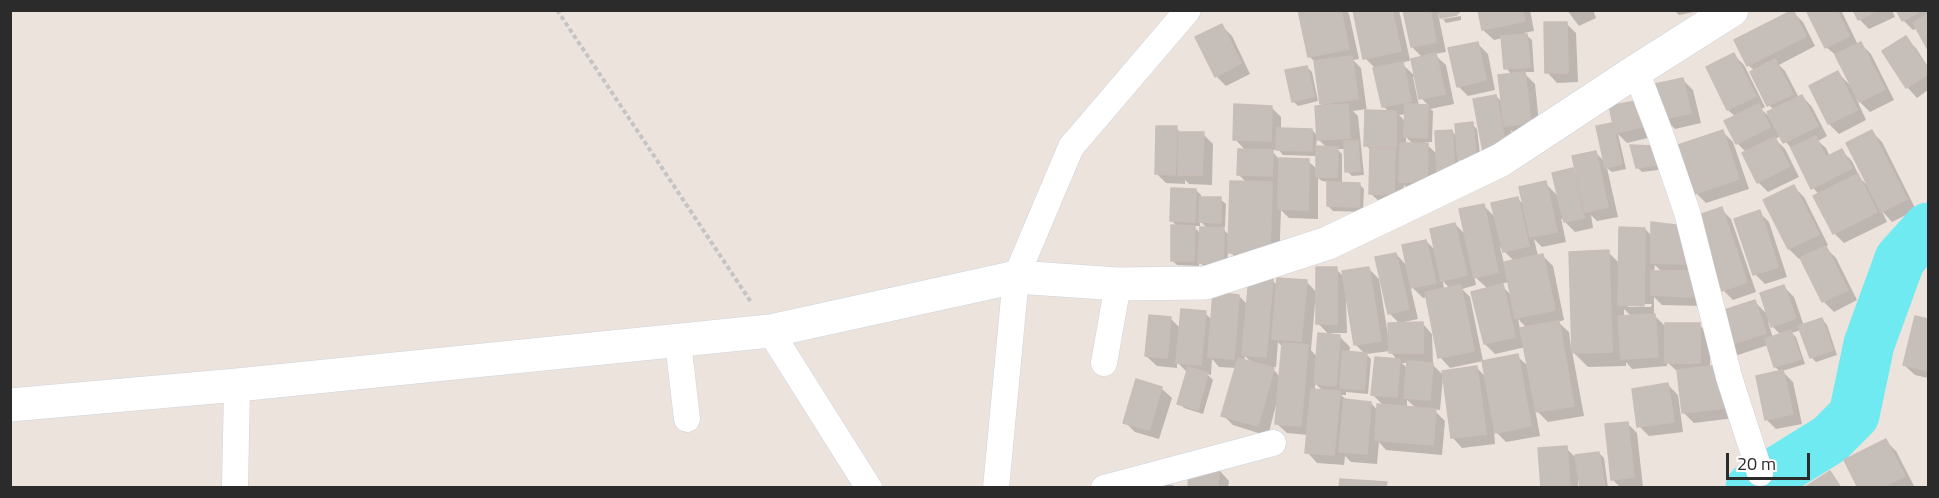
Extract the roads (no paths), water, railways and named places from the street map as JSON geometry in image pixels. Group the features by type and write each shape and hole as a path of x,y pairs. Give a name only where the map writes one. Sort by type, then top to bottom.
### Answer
{"street":[{"path":"996,488 1016,277 1071,147 1188,10"},
{"path":"10,405 237,385 770,331 1016,277 1118,284 1205,283 1328,243 1501,160 1732,10"},
{"path":"1636,71 1687,212 1729,377 1760,473"},
{"path":"1104,363 1118,284"},
{"path":"770,331 869,488"},
{"path":"678,342 687,419"},
{"path":"235,488 237,385"},
{"path":"1104,488 1273,443"}],"waterway":[{"path":"1751,488 1830,439 1854,415 1869,344 1900,259 1928,228"}]}
